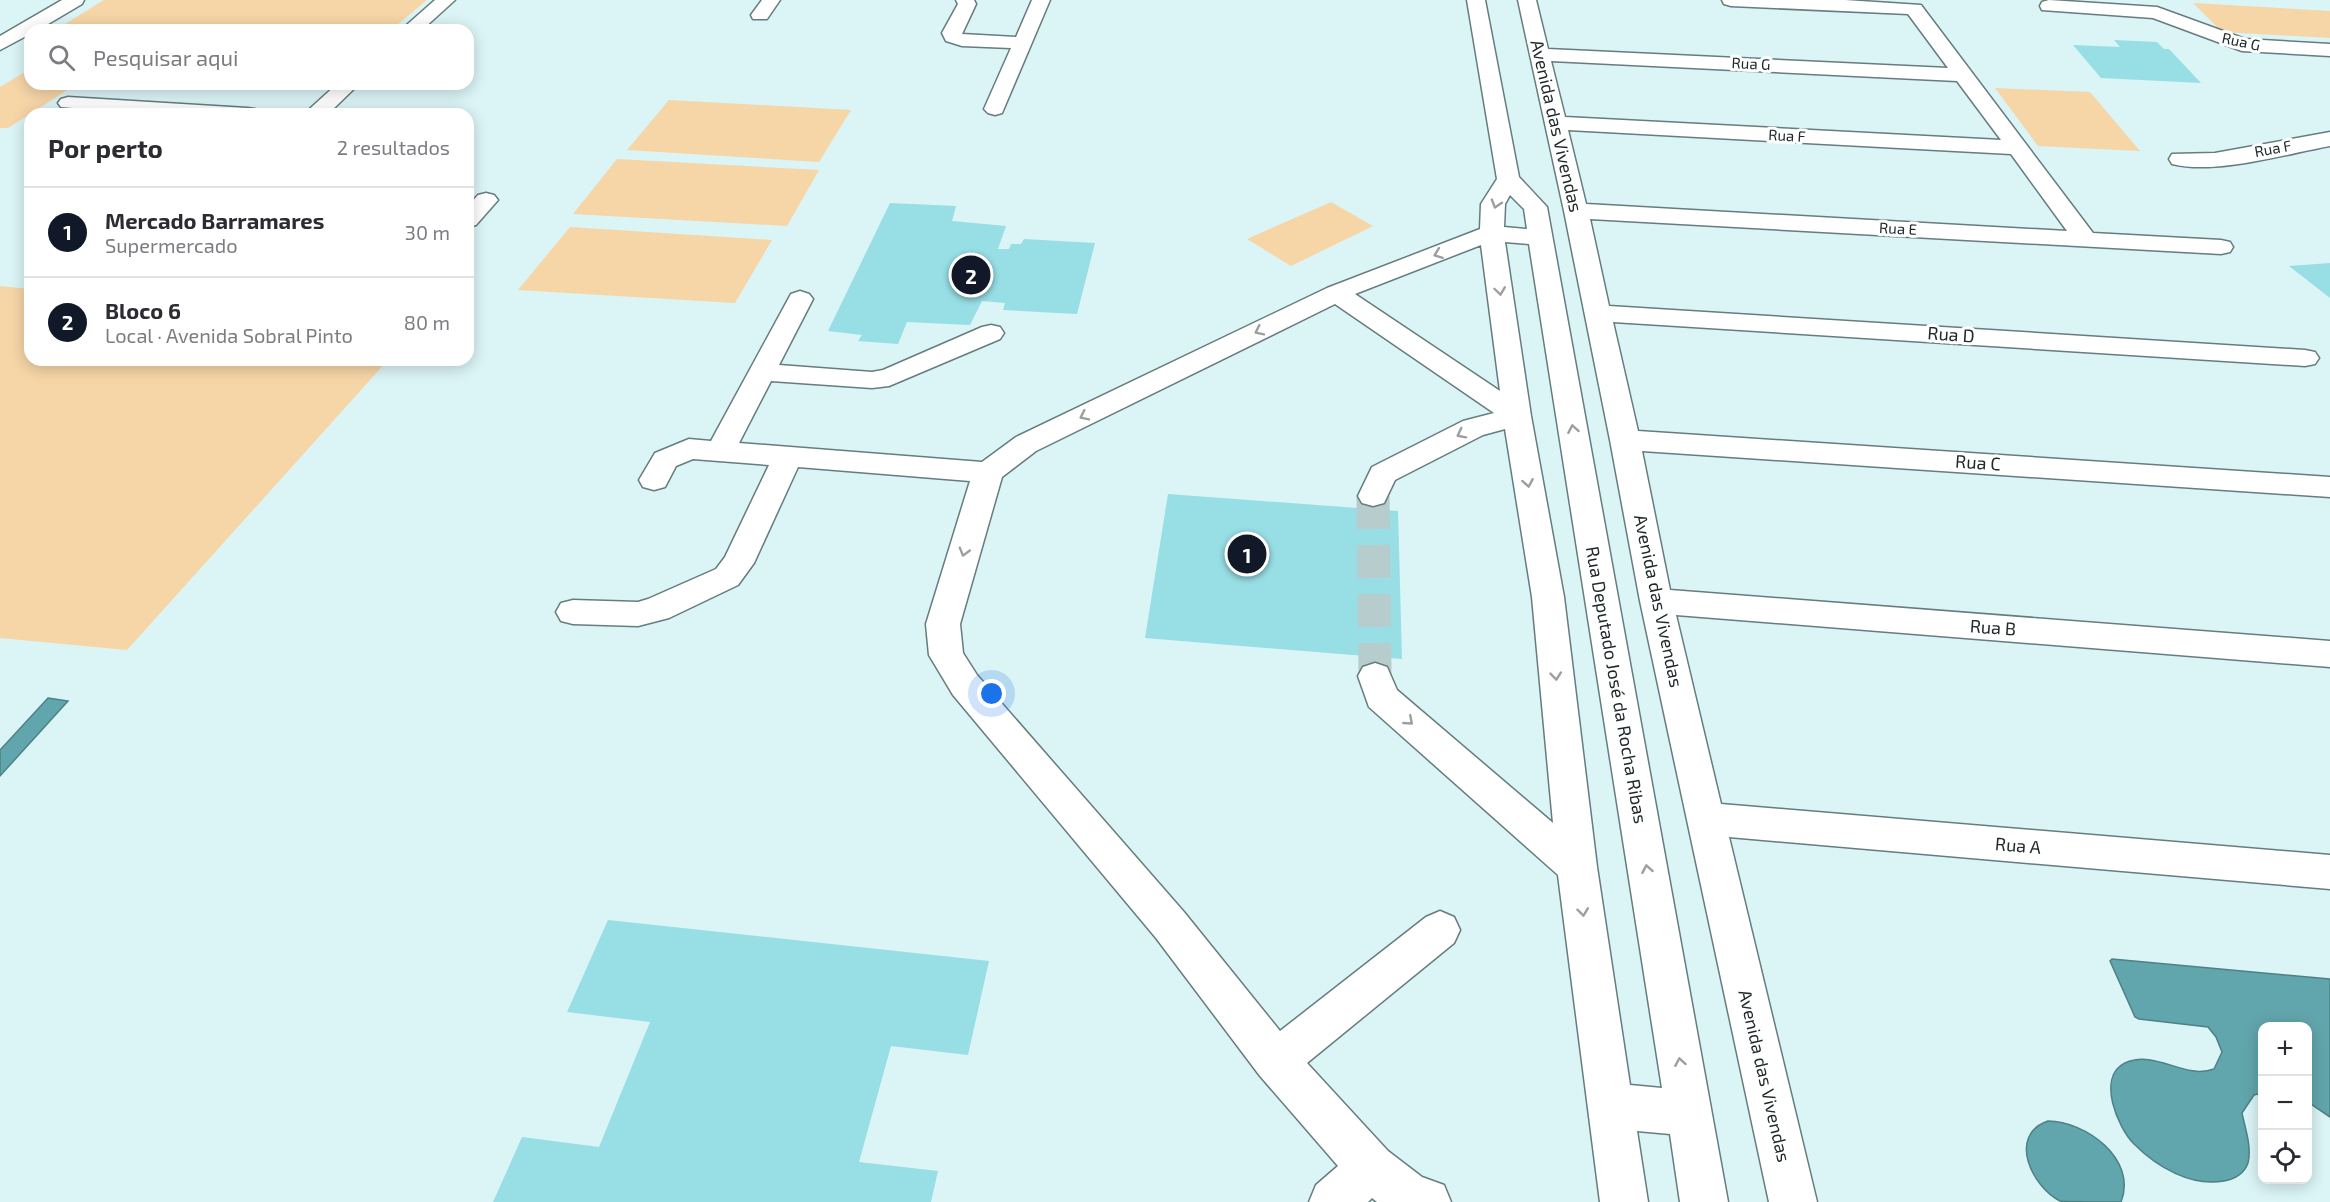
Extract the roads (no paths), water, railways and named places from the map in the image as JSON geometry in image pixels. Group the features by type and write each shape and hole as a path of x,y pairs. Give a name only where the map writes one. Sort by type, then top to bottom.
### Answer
{"street":[{"path":"0,23 48,0"},
{"path":"34,24 75,0"},
{"path":"418,24 446,0"},
{"path":"965,0 967,4 952,33 953,37 962,40 1023,43"},
{"path":"995,109 1041,0"},
{"path":"1476,0 1508,179 1493,204 1492,232 1517,416 1548,597 1577,867 1623,1202"},
{"name":"Avenida das Vivendas","path":"1527,0 1598,313 1656,601 1793,1202"},
{"path":"1731,0 1914,9 2086,240"},
{"name":"Rua G","path":"2049,6 2157,13 2242,45 2330,50"},
{"path":"0,44 24,30"},
{"name":"Rua G","path":"1539,54 1963,75"},
{"path":"322,108 342,90"},
{"path":"68,103 149,108"},
{"name":"Rua F","path":"1556,123 2019,148"},
{"name":"Rua F","path":"2180,159 2215,160 2330,139"},
{"name":"Rua Deputado José da Rocha Ribas","path":"1508,179 1535,207 1541,238 1704,1202"},
{"path":"474,213 486,200"},
{"name":"Rua E","path":"1576,211 2221,247"},
{"path":"1415,1200 1371,1168 1276,1061 1170,925 965,685 946,656 943,624 987,472 1026,444 1336,293 1492,232 1541,238"},
{"path":"1336,293 1517,416"},
{"path":"720,451 800,299"},
{"name":"Rua D","path":"1598,313 2305,358"},
{"path":"763,372 872,380 889,378 991,333"},
{"path":"1373,496 1383,474 1473,428 1517,416"},
{"name":"Rua C","path":"1625,440 2330,487"},
{"path":"654,480 664,460 689,449 987,472"},
{"path":"573,612 638,614 657,609 727,577 738,563 788,456"},
{"name":"Rua B","path":"1656,601 2330,654"},
{"path":"1375,676 1381,697 1577,867"},
{"name":"Rua A","path":"1706,819 2330,872"},
{"path":"1276,1061 1440,930"},
{"path":"1609,1106 1689,1113"},
{"path":"1333,1202 1371,1168"}],"water":[{"path":"48,698 68,701 0,776 0,750"},
{"path":"2112,959 2330,979 2330,1117 2312,1105 2312,1022 2258,1022 2258,1094 2254,1095 2242,1113 2249,1151 2248,1163 2244,1170 2228,1180 2199,1181 2175,1173 2153,1160 2134,1144 2116,1115 2111,1091 2112,1079 2116,1070 2125,1063 2148,1060 2192,1071 2203,1071 2214,1069 2222,1052 2216,1037 2208,1027 2135,1017 2110,961"},
{"path":"2048,1121 2077,1128 2092,1135 2105,1145 2115,1157 2122,1171 2124,1186 2121,1202 2060,1201 2041,1185 2028,1161 2026,1149 2029,1137 2036,1128"}],"tunnel":[{"path":"1373,496 1375,676"}],"place":[{"name":"Bloco 6","path":"971,275"},
{"name":"Mercado Barramares","path":"1247,554"}]}
